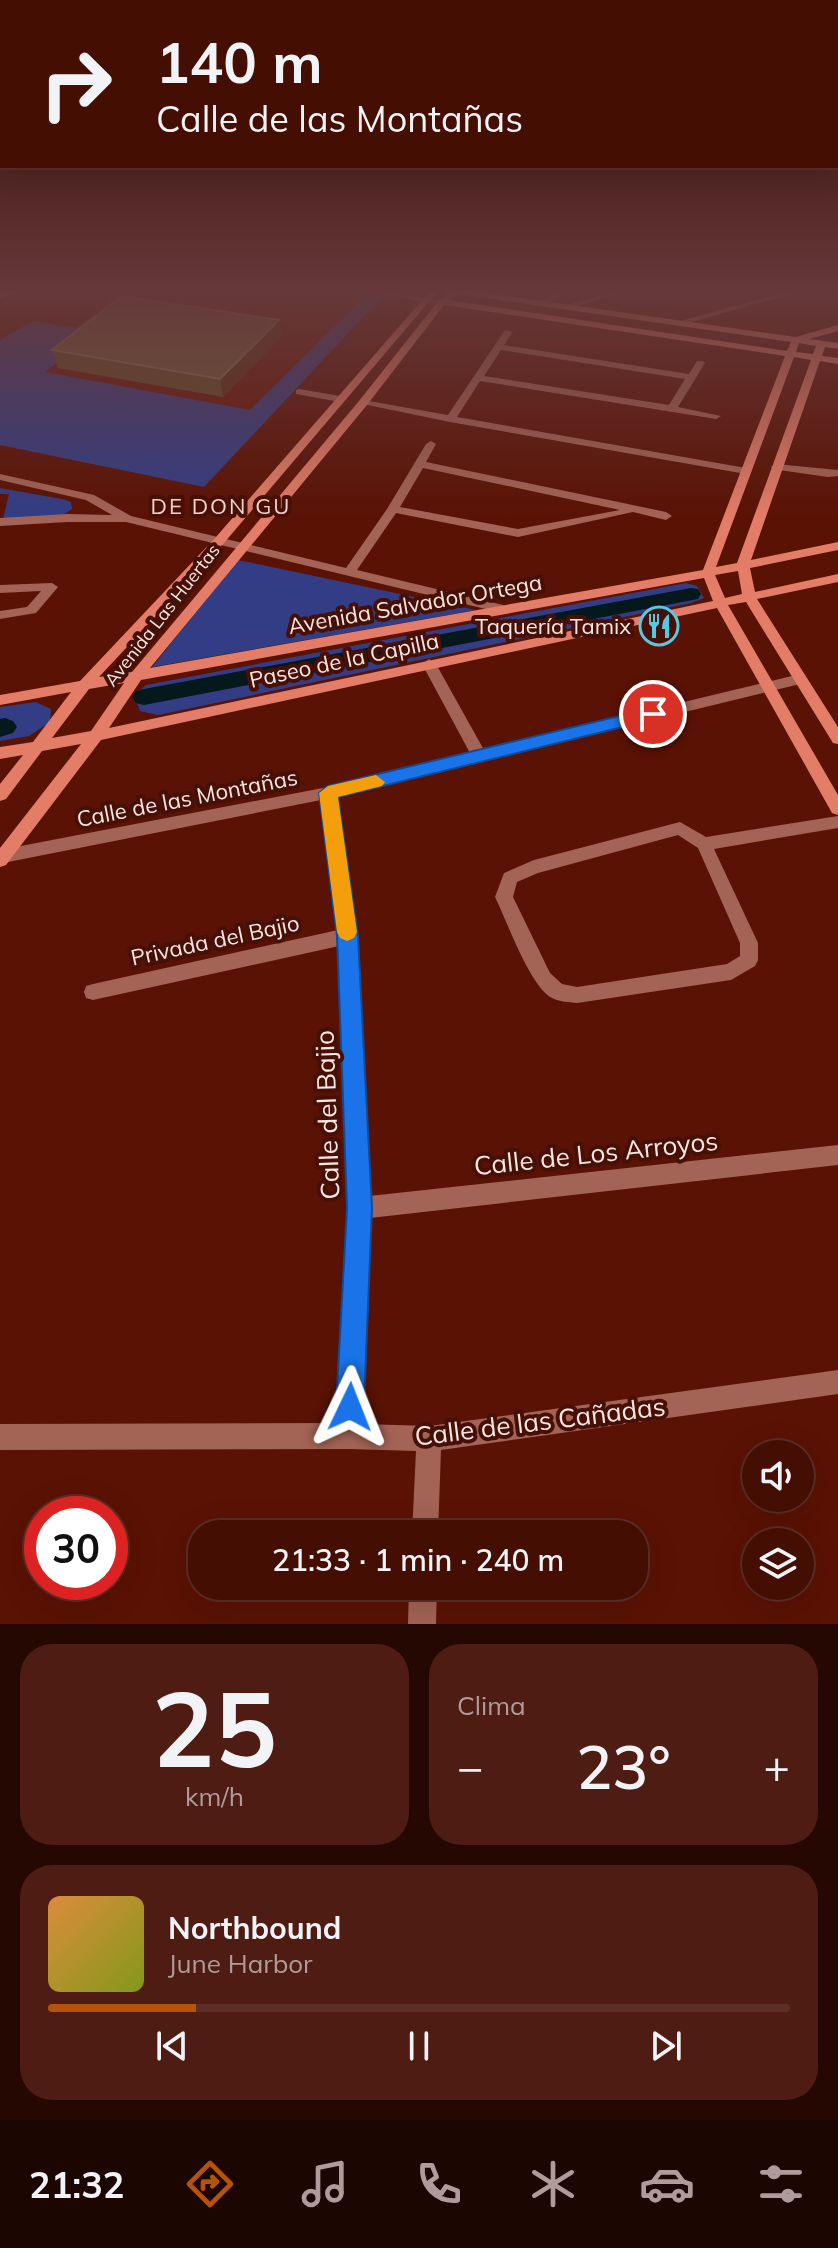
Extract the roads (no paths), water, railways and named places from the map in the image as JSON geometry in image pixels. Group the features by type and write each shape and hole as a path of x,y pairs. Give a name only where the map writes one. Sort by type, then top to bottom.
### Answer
{"street":[{"name":"Avenida Las Huertas","path":"0,795 86,683 220,540 368,367"},
{"name":"Avenida Las Huertas","path":"1,858 96,736 135,677 391,367"},
{"path":"450,419 487,367"},
{"path":"625,367 690,377"},
{"path":"672,409 697,367"},
{"path":"787,367 708,573 720,602 838,809"},
{"path":"813,367 743,565 749,596 838,739"},
{"path":"479,378 716,416"},
{"path":"299,392 340,399"},
{"path":"773,401 798,406"},
{"path":"363,403 746,471"},
{"path":"349,572 393,509 431,444"},
{"path":"420,464 666,516"},
{"path":"776,467 838,473"},
{"path":"0,477 90,497 127,519"},
{"path":"67,518 90,497"},
{"path":"393,509 518,533 634,511"},
{"path":"0,522 67,518 127,519 498,608"},
{"name":"Avenida Salvador Ortega","path":"0,700 498,608 708,573 838,546"},
{"name":"Paseo de la Capilla","path":"0,753 96,736 838,578"},
{"path":"0,589 52,587 31,610 0,615"},
{"path":"429,664 480,757"},
{"name":"Calle de las Montañas","path":"1,858 328,793 800,679"},
{"name":"Calle del Bajio","path":"328,793 348,936 359,1208 349,1436"},
{"path":"704,844 749,943 749,960 731,972 577,995 557,992 543,979 504,897 510,878 534,867 680,828 704,844 838,822"},
{"name":"Privada del Bajio","path":"93,992 348,936"},
{"name":"Calle de Los Arroyos","path":"359,1208 838,1155"},
{"name":"Calle de las Cañadas","path":"0,1437 349,1436 429,1439 838,1382"},
{"path":"426,1520 429,1439"},
{"path":"422,1624 423,1600"}],"waterway":[{"path":"144,697 691,594"},
{"path":"0,728 5,727"}],"place":[{"name":"Taquería Tamix","path":"659,626"}],"district":[{"name":"DE DON GU","path":"221,506"}]}
